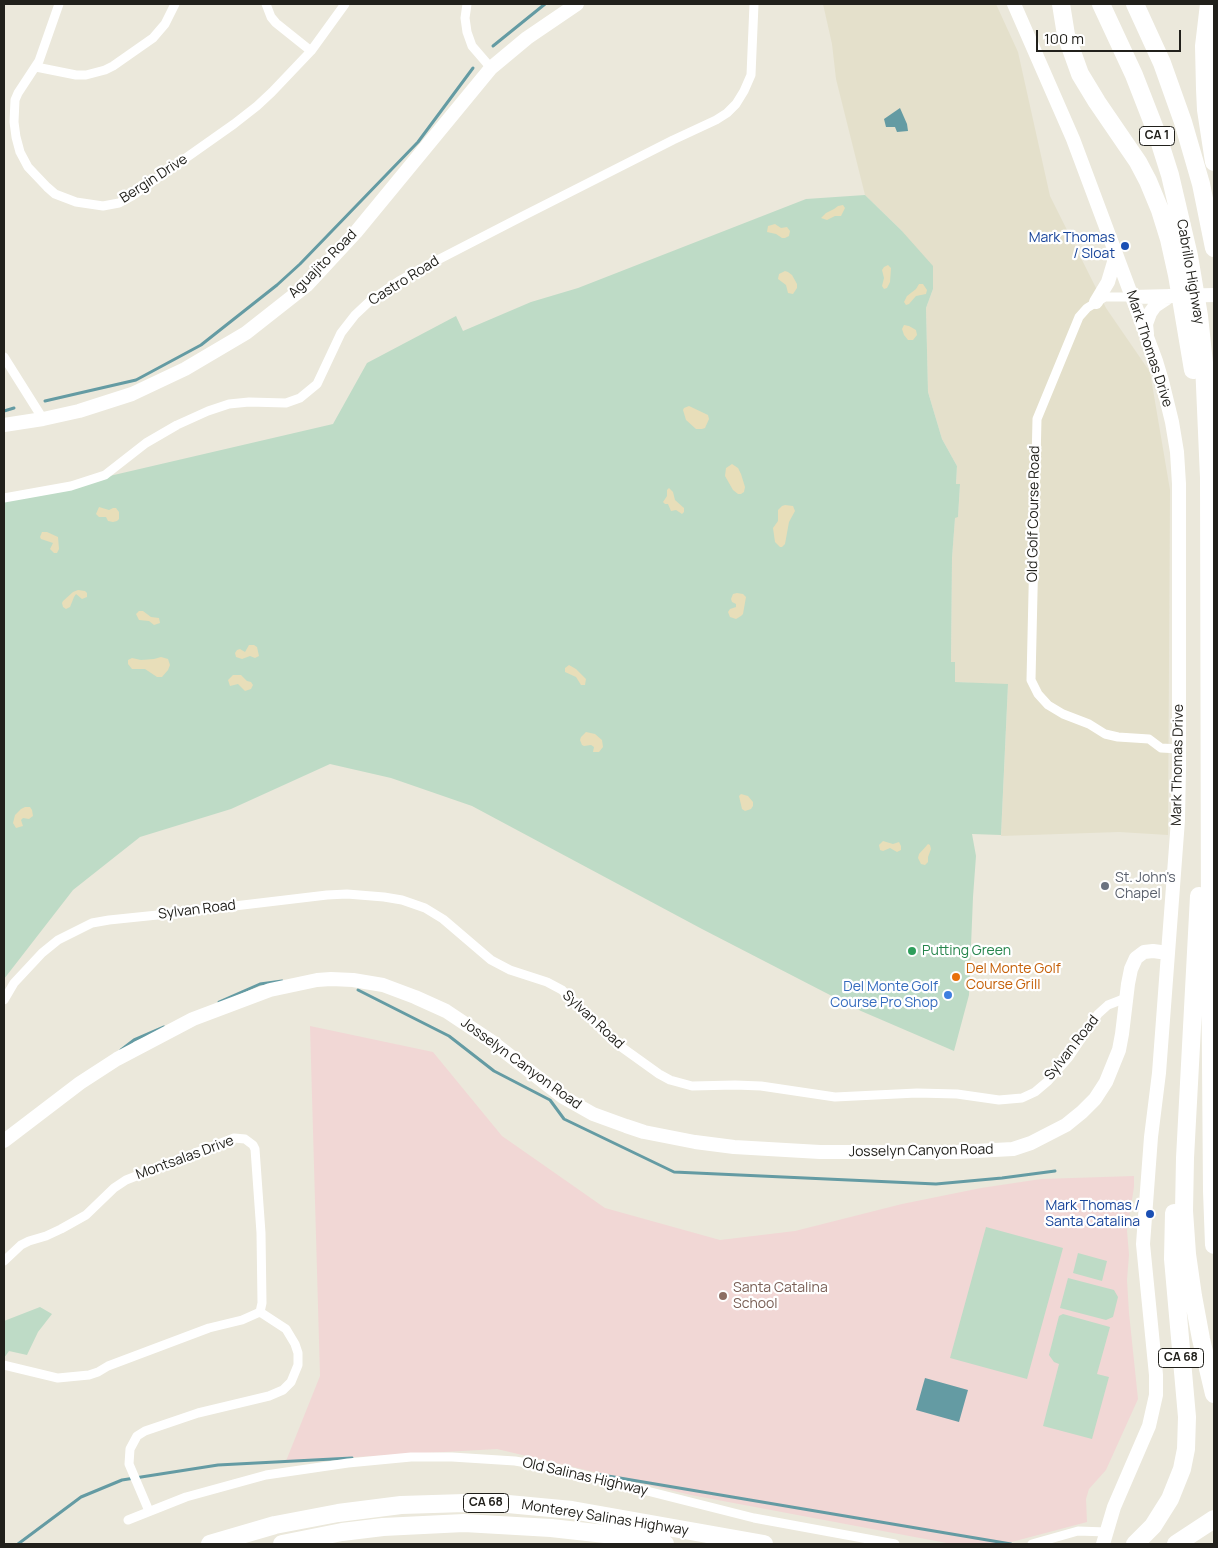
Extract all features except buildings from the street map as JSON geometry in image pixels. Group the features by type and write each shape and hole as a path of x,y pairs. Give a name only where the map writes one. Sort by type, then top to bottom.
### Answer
{"highway":[{"path":"1061,4 1066,35 1080,74 1096,102 1135,158 1152,190 1185,275 1192,316 1208,447 1210,1022 1214,1245"},
{"name":"Cabrillo Highway","path":"1101,4 1134,75 1157,134 1180,215 1185,275"},
{"name":"Cabrillo Highway","path":"1135,4 1162,63 1183,122 1201,184 1214,248"},
{"path":"1209,4 1204,46 1204,82 1214,162"},
{"name":"CA 68","path":"1135,1544 1153,1526 1170,1499 1179,1479 1186,1449 1187,1417 1173,1248 1174,1206 1185,1158 1198,904 1210,807"},
{"path":"1185,1158 1184,1211 1187,1254 1198,1324 1214,1394"},
{"name":"Monterey Salinas Highway","path":"210,1544 275,1525 338,1513 401,1505 465,1502 572,1510 764,1544"},
{"path":"1176,1544 1214,1519"},
{"name":"Monterey Salinas Highway","path":"282,1544 349,1531 430,1524 530,1526 572,1531"},
{"path":"572,1531 631,1544"},
{"name":"CA 68","path":"572,1531 614,1535 665,1544"},
{"path":"1194,1544 1214,1531"}],"street":[{"name":"Bergin Drive","path":"59,4 36,67 18,93 14,108 14,129 24,159 39,181 56,194 76,202 103,206 119,203 132,196 234,124 272,92 311,51 345,4"},
{"path":"36,67 76,75 86,75 105,70 153,38 165,24 176,4"},
{"path":"266,4 276,23 311,51"},
{"path":"467,4 465,18 472,46 491,68"},
{"name":"Aguajito Road","path":"4,425 79,411 132,394 185,369 215,352 272,314 307,284 356,232 491,68 527,38 576,4"},
{"name":"Castro Road","path":"4,498 71,486 105,475 146,443 177,425 228,404 249,402 286,403 300,398 317,384 341,333 355,315 392,286 426,266 727,113 736,104 750,76 754,4"},
{"name":"Mark Thomas Drive","path":"1014,4 1070,133 1147,337 1167,401 1178,468 1180,505 1178,820 1159,1073 1151,1131 1143,1238 1143,1257 1156,1395 1149,1426 1114,1507 1105,1538"},
{"path":"1096,302 1111,273 1114,262 1114,247"},
{"path":"1096,302 1105,298 1210,295"},
{"path":"1147,337 1146,324 1150,313 1170,296"},
{"name":"Old Golf Course Road","path":"1096,302 1079,317 1037,419 1031,680 1038,694 1048,705 1063,714 1089,724 1105,734 1118,737 1149,739 1161,748 1179,750"},
{"path":"4,357 43,419"},
{"name":"Sylvan Road","path":"4,1000 14,983 42,953 58,940 92,924 109,920 341,894 384,896 425,908 443,919 491,960 510,970 548,982 562,990 613,1041 659,1074 670,1080 692,1086 761,1086 835,1097 917,1093 957,1094 999,1100 1022,1098 1036,1092 1048,1081 1069,1057 1098,1014 1108,1006 1126,998"},
{"name":"Josselyn Canyon Road","path":"4,1141 80,1083 116,1059 193,1019 270,990 317,980 331,979 353,980 383,985 446,1011 491,1041 563,1097 593,1114 644,1132 734,1147 812,1152 957,1152 1014,1148 1031,1143 1066,1125 1095,1099 1114,1066 1119,1050 1131,969 1136,958 1144,952 1168,953"},
{"name":"Montsalas Drive","path":"4,1261 21,1245 60,1230 81,1218 114,1188 126,1180 229,1140 240,1138 249,1142 255,1149 261,1232 262,1303 260,1312"},
{"path":"4,1365 58,1378 89,1375 209,1328 242,1320 260,1312 286,1329 295,1344 298,1353 298,1365 291,1382 283,1390 269,1396 191,1415 145,1431 138,1436 130,1449 129,1464 149,1511"},
{"name":"Old Salinas Highway","path":"128,1520 205,1490 286,1471 348,1462 459,1457 556,1468 754,1518 895,1544"},
{"path":"1032,1544 1078,1531 1105,1538"}],"shaded area":[{"path":"823,4 996,4 1018,52 1050,196 1106,308 1150,372 1170,490 1168,835 1119,832 1001,836 1008,685 955,682 955,662 951,662 952,558 955,517 958,517 960,484 956,484 957,466 942,439 928,392 926,308 933,289 901,230 865,195 836,79 832,44"},
{"name":"Santa Catalina School","path":"310,1026 433,1052 502,1136 605,1208 720,1240 795,1231 902,1204 981,1188 1041,1179 1134,1176 1127,1231 1129,1255 1127,1280 1138,1399 1106,1470 1089,1489 1086,1499 1087,1522 1004,1544 952,1544 691,1495 497,1449 286,1461 320,1376"}],"green space":[{"path":"865,195 901,230 933,266 933,289 926,308 928,392 942,439 957,466 956,484 960,484 958,517 955,518 952,558 951,662 955,662 955,682 1008,684 1001,835 972,834 976,856 969,995 954,1051 861,1011 702,929 472,806 391,778 330,764 231,809 140,837 73,890 4,979 4,498 88,481 333,424 367,363 456,316 463,331 531,302 578,288 806,199"},
{"path":"986,1227 1063,1248 1027,1379 950,1358"},
{"path":"1078,1253 1107,1261 1102,1281 1073,1273"},
{"path":"1068,1278 1114,1290 1118,1297 1113,1317 1106,1320 1060,1308"},
{"path":"40,1307 52,1314 38,1332 27,1355 9,1351 4,1358 4,1321"},
{"path":"1063,1314 1110,1327 1097,1374 1109,1377 1092,1439 1043,1426 1059,1364 1054,1362 1049,1355 1059,1316"}],"sand":[{"path":"843,205 845,208 841,216 835,216 827,220 821,218 826,213"},
{"path":"775,224 781,228 787,227 790,231 789,236 782,238 767,232 768,226"},
{"path":"888,265 891,268 890,282 887,288 884,289 882,286 884,278 882,270"},
{"path":"785,271 792,275 797,284 793,294 788,293 786,285 778,279 779,274"},
{"path":"919,284 923,284 927,290 926,294 916,296 906,305 904,302 907,296"},
{"path":"904,325 916,330 917,335 913,340 908,340 904,335 902,329"},
{"path":"689,406 708,415 709,419 705,428 696,429 686,420 683,410"},
{"path":"732,464 738,468 745,487 744,492 741,494 733,490 725,476 726,468"},
{"path":"669,488 673,492 675,500 684,508 682,514 676,510 671,511 668,504 663,502"},
{"path":"785,505 793,506 795,511 789,522 785,544 780,547 775,542 773,528 778,521 778,510"},
{"path":"99,507 109,510 116,508 119,512 119,519 113,522 108,521 106,517 99,517 96,514"},
{"path":"42,532 58,537 59,549 57,553 50,549 53,543 41,539"},
{"path":"78,590 85,591 87,597 82,599 76,594 70,607 66,609 63,607 63,601"},
{"path":"733,594 743,594 746,597 743,614 736,619 730,617 728,612 736,607 736,604 731,599"},
{"path":"139,611 143,611 151,617 159,618 160,623 154,625 149,621 139,620 136,614"},
{"path":"249,645 257,647 259,656 255,658 250,656 242,659 236,657 235,653 237,650 240,649 245,652"},
{"path":"161,657 168,659 170,665 162,677 157,677 145,669 132,669 128,664 128,660 132,658 141,660"},
{"path":"569,665 586,679 585,685 581,685 576,677 565,672 565,668"},
{"path":"233,675 241,675 251,682 253,685 251,689 245,691 238,684 230,686 228,680"},
{"path":"586,732 595,734 602,740 603,747 599,752 593,752 594,747 591,745 582,745 580,740"},
{"path":"741,794 748,796 753,802 751,809 745,811 742,809 739,796"},
{"path":"25,807 30,807 33,816 29,819 23,818 21,820 23,826 16,828 13,823 15,815"},
{"path":"883,841 893,844 899,842 901,850 897,852 890,848 883,851 880,850 879,845"},
{"path":"928,844 931,849 928,862 925,865 921,864 918,858 919,854"}],"water":[{"path":"900,108 908,131 897,132 895,127 886,127 884,119"},
{"path":"925,1378 968,1390 959,1422 916,1410"}],"waterway":[{"path":"493,46 545,4"},
{"path":"45,401 136,380 201,345 277,285 300,264 418,142 473,68"},
{"path":"4,411 14,408"},
{"path":"219,1002 260,984 282,981"},
{"path":"358,990 449,1036 494,1071 550,1100 564,1119 674,1172 936,1184 1055,1171"},
{"path":"121,1050 134,1040 164,1027"},
{"path":"18,1544 81,1497 122,1480 218,1465 352,1458"},
{"path":"596,1474 1011,1544"}],"place":[{"name":"Mark Thomas / Sloat","path":"1125,246"},
{"name":"St. John's Chapel","path":"1105,886"},
{"name":"Putting Green","path":"912,951"},
{"name":"Del Monte Golf Course Grill","path":"956,977"},
{"name":"Del Monte Golf Course Pro Shop","path":"948,995"},
{"name":"Mark Thomas / Santa Catalina","path":"1150,1214"},
{"name":"Santa Catalina School","path":"723,1296"}]}
